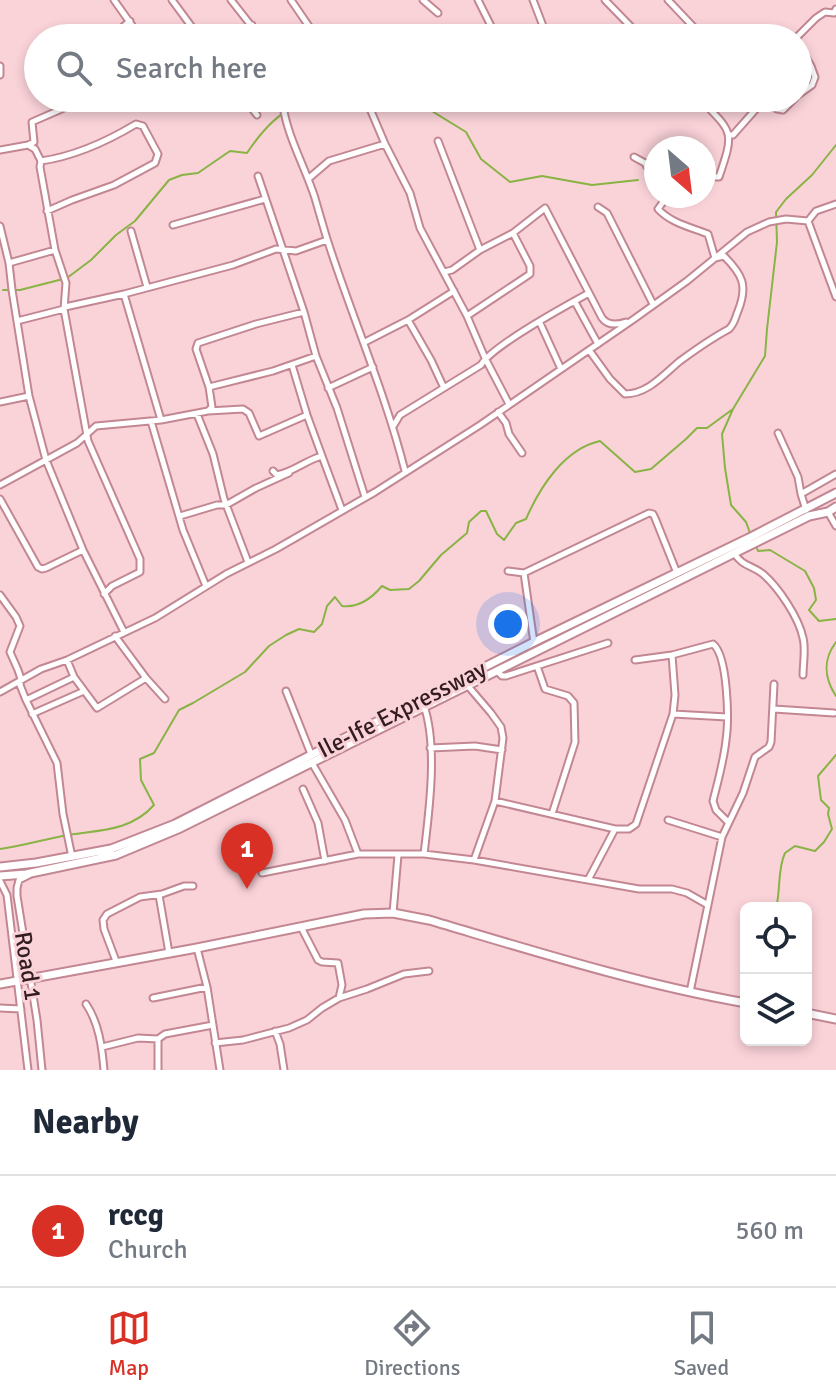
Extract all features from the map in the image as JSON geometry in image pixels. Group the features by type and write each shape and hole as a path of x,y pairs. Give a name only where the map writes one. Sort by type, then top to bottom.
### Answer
{"main road":[{"name":"Ile-Ife Expressway","path":"0,867 111,849 187,818 385,722 677,573 753,540 836,493"},
{"name":"Ile-Ife Expressway","path":"807,512 828,512 836,507"},
{"name":"Ile-Ife Expressway","path":"385,722 467,685 535,646 734,553 753,540"},
{"name":"Ile-Ife Expressway","path":"0,879 89,862 129,850 178,829 311,758"},
{"path":"0,984 364,914 393,913 429,920 615,975 740,1002"},
{"path":"812,1014 836,1019"}],"street":[{"path":"114,0 132,24"},
{"path":"172,0 190,24"},
{"path":"231,0 251,24"},
{"path":"291,0 307,24"},
{"path":"423,0 438,13"},
{"path":"478,0 490,24"},
{"path":"533,0 542,24"},
{"path":"605,0 628,24"},
{"path":"668,0 691,24"},
{"path":"810,24 825,12 834,13 836,9"},
{"path":"126,24 130,21"},
{"path":"0,66 0,75"},
{"path":"55,112 32,122 32,145 41,161 47,211 66,283 64,308 88,441 140,559 140,572 103,591"},
{"path":"284,112 365,342 405,472"},
{"path":"371,112 410,193 420,228 509,404"},
{"path":"712,112 725,125 729,135 725,160 719,177 716,177"},
{"path":"729,135 733,135 752,112"},
{"path":"41,161 86,150 136,124 143,126 158,154 155,163 135,175 47,211"},
{"path":"438,141 480,250"},
{"path":"308,179 329,161 385,144"},
{"path":"0,150 32,145"},
{"path":"634,157 644,162"},
{"path":"258,176 365,497"},
{"path":"173,225 265,199"},
{"path":"808,221 816,211 836,204"},
{"path":"598,207 607,213 653,304"},
{"path":"444,272 513,233 545,208 605,322 618,325 634,319"},
{"path":"659,208 664,215 680,224 708,234 715,258"},
{"path":"0,692 21,679 162,613 365,497 598,344 687,281 747,232 769,222 792,219 808,221"},
{"path":"808,221 836,297"},
{"path":"0,226 3,254 9,263 29,396 46,460 83,550 124,632"},
{"path":"131,231 147,287"},
{"path":"467,316 530,274 530,266 513,233"},
{"path":"17,321 233,265 276,249 296,251 327,240"},
{"path":"9,263 55,250"},
{"path":"589,350 625,394 633,394 650,386 680,361 729,329 743,301 743,279 724,256 715,258"},
{"path":"365,342 454,291"},
{"path":"393,426 400,415 589,293"},
{"path":"124,294 161,420"},
{"path":"572,303 575,302 598,344"},
{"path":"208,411 212,407 209,387 196,349 198,343 304,312"},
{"path":"408,320 444,388"},
{"path":"540,323 561,369"},
{"path":"209,387 316,356"},
{"path":"292,365 342,510"},
{"path":"328,388 373,367"},
{"path":"0,399 29,396"},
{"path":"0,485 77,443 96,426 243,409 249,413 259,436 307,415"},
{"path":"498,412 522,453"},
{"path":"197,414 248,562"},
{"path":"151,421 190,552 206,586"},
{"path":"778,433 798,477 807,512"},
{"path":"180,516 226,505 322,456"},
{"path":"273,471 277,475 289,473"},
{"path":"801,494 836,474"},
{"path":"0,499 38,567 46,568 83,550"},
{"path":"828,512 836,526"},
{"path":"508,571 524,573 649,513 655,518 677,573"},
{"path":"734,553 739,562 767,577 791,609 803,637 803,675"},
{"path":"524,573 535,646"},
{"path":"0,595 20,626 10,652 26,700 57,763 72,857"},
{"path":"115,636 165,699"},
{"path":"496,670 506,676 608,643"},
{"path":"635,660 716,645 727,695 727,740 713,801 716,810 728,822"},
{"path":"495,801 615,829 629,829 636,824 673,714 672,655"},
{"path":"67,660 74,677 97,708 146,678"},
{"path":"537,666 545,689 568,696 574,703 575,742 552,814"},
{"path":"26,700 74,677"},
{"path":"690,993 722,837 743,793 755,757 769,747 774,684"},
{"path":"467,685 503,732 495,801 474,860"},
{"path":"32,714 84,691"},
{"path":"286,691 311,758 345,820 358,854"},
{"path":"424,706 429,721 430,748 424,854"},
{"path":"774,709 834,713"},
{"path":"673,714 727,717"},
{"path":"430,748 475,746 502,750"},
{"path":"303,789 318,823 325,861"},
{"path":"668,820 722,837"},
{"path":"588,880 615,829"},
{"path":"262,873 358,854 424,854 639,889 672,889 687,893 708,905"},
{"path":"393,913 398,855"},
{"name":"Road 1","path":"35,872 19,880 17,888 42,1070"},
{"name":"Road 1","path":"0,879 7,895 28,1070"},
{"path":"116,961 104,929 103,920 107,914 140,897 193,886"},
{"path":"159,895 169,953"},
{"path":"301,927 318,960 338,963 342,985 339,998"},
{"path":"197,948 207,987 220,1070"},
{"path":"215,1043 283,1030 307,1020 339,998 404,974 429,971"},
{"path":"153,998 207,987"},
{"path":"86,1004 98,1032 104,1070"},
{"path":"0,1008 21,1009"},
{"path":"22,1019 37,1020"},
{"path":"102,1047 138,1038 158,1039 165,1034 213,1025"},
{"path":"280,1044 283,1030"},
{"path":"275,1031 284,1070"},
{"path":"158,1039 158,1070"}],"waterway":[{"path":"3,290 20,290 67,278 135,221 169,180 198,173 230,151 247,153 262,133 285,112"},
{"path":"434,112 466,132 481,159 510,182 542,176 592,185 638,180"},
{"path":"750,533 746,522 731,505 722,434 733,409 765,356 777,242 776,212 836,145"},
{"path":"0,849 114,828 145,814 154,805 141,780 140,759 154,753 179,710 245,672 269,646 286,635 299,629 314,632 322,624 327,606 335,597 342,606 348,606 364,601 382,586 390,590 409,589 467,533 469,522 481,511 486,511 497,534 504,540 516,523 526,519 538,494 555,471 587,445 600,441 635,472 651,469 697,428 707,428 733,409"},
{"path":"756,546 758,551 770,550 805,571 816,600 809,610 819,621 836,619"},
{"path":"836,642 827,662 829,682 836,696"},
{"path":"777,902 785,853 795,846 815,851 832,829 829,808 821,800 818,776 836,755"}],"place":[{"name":"rccg","path":"247,889"}]}
